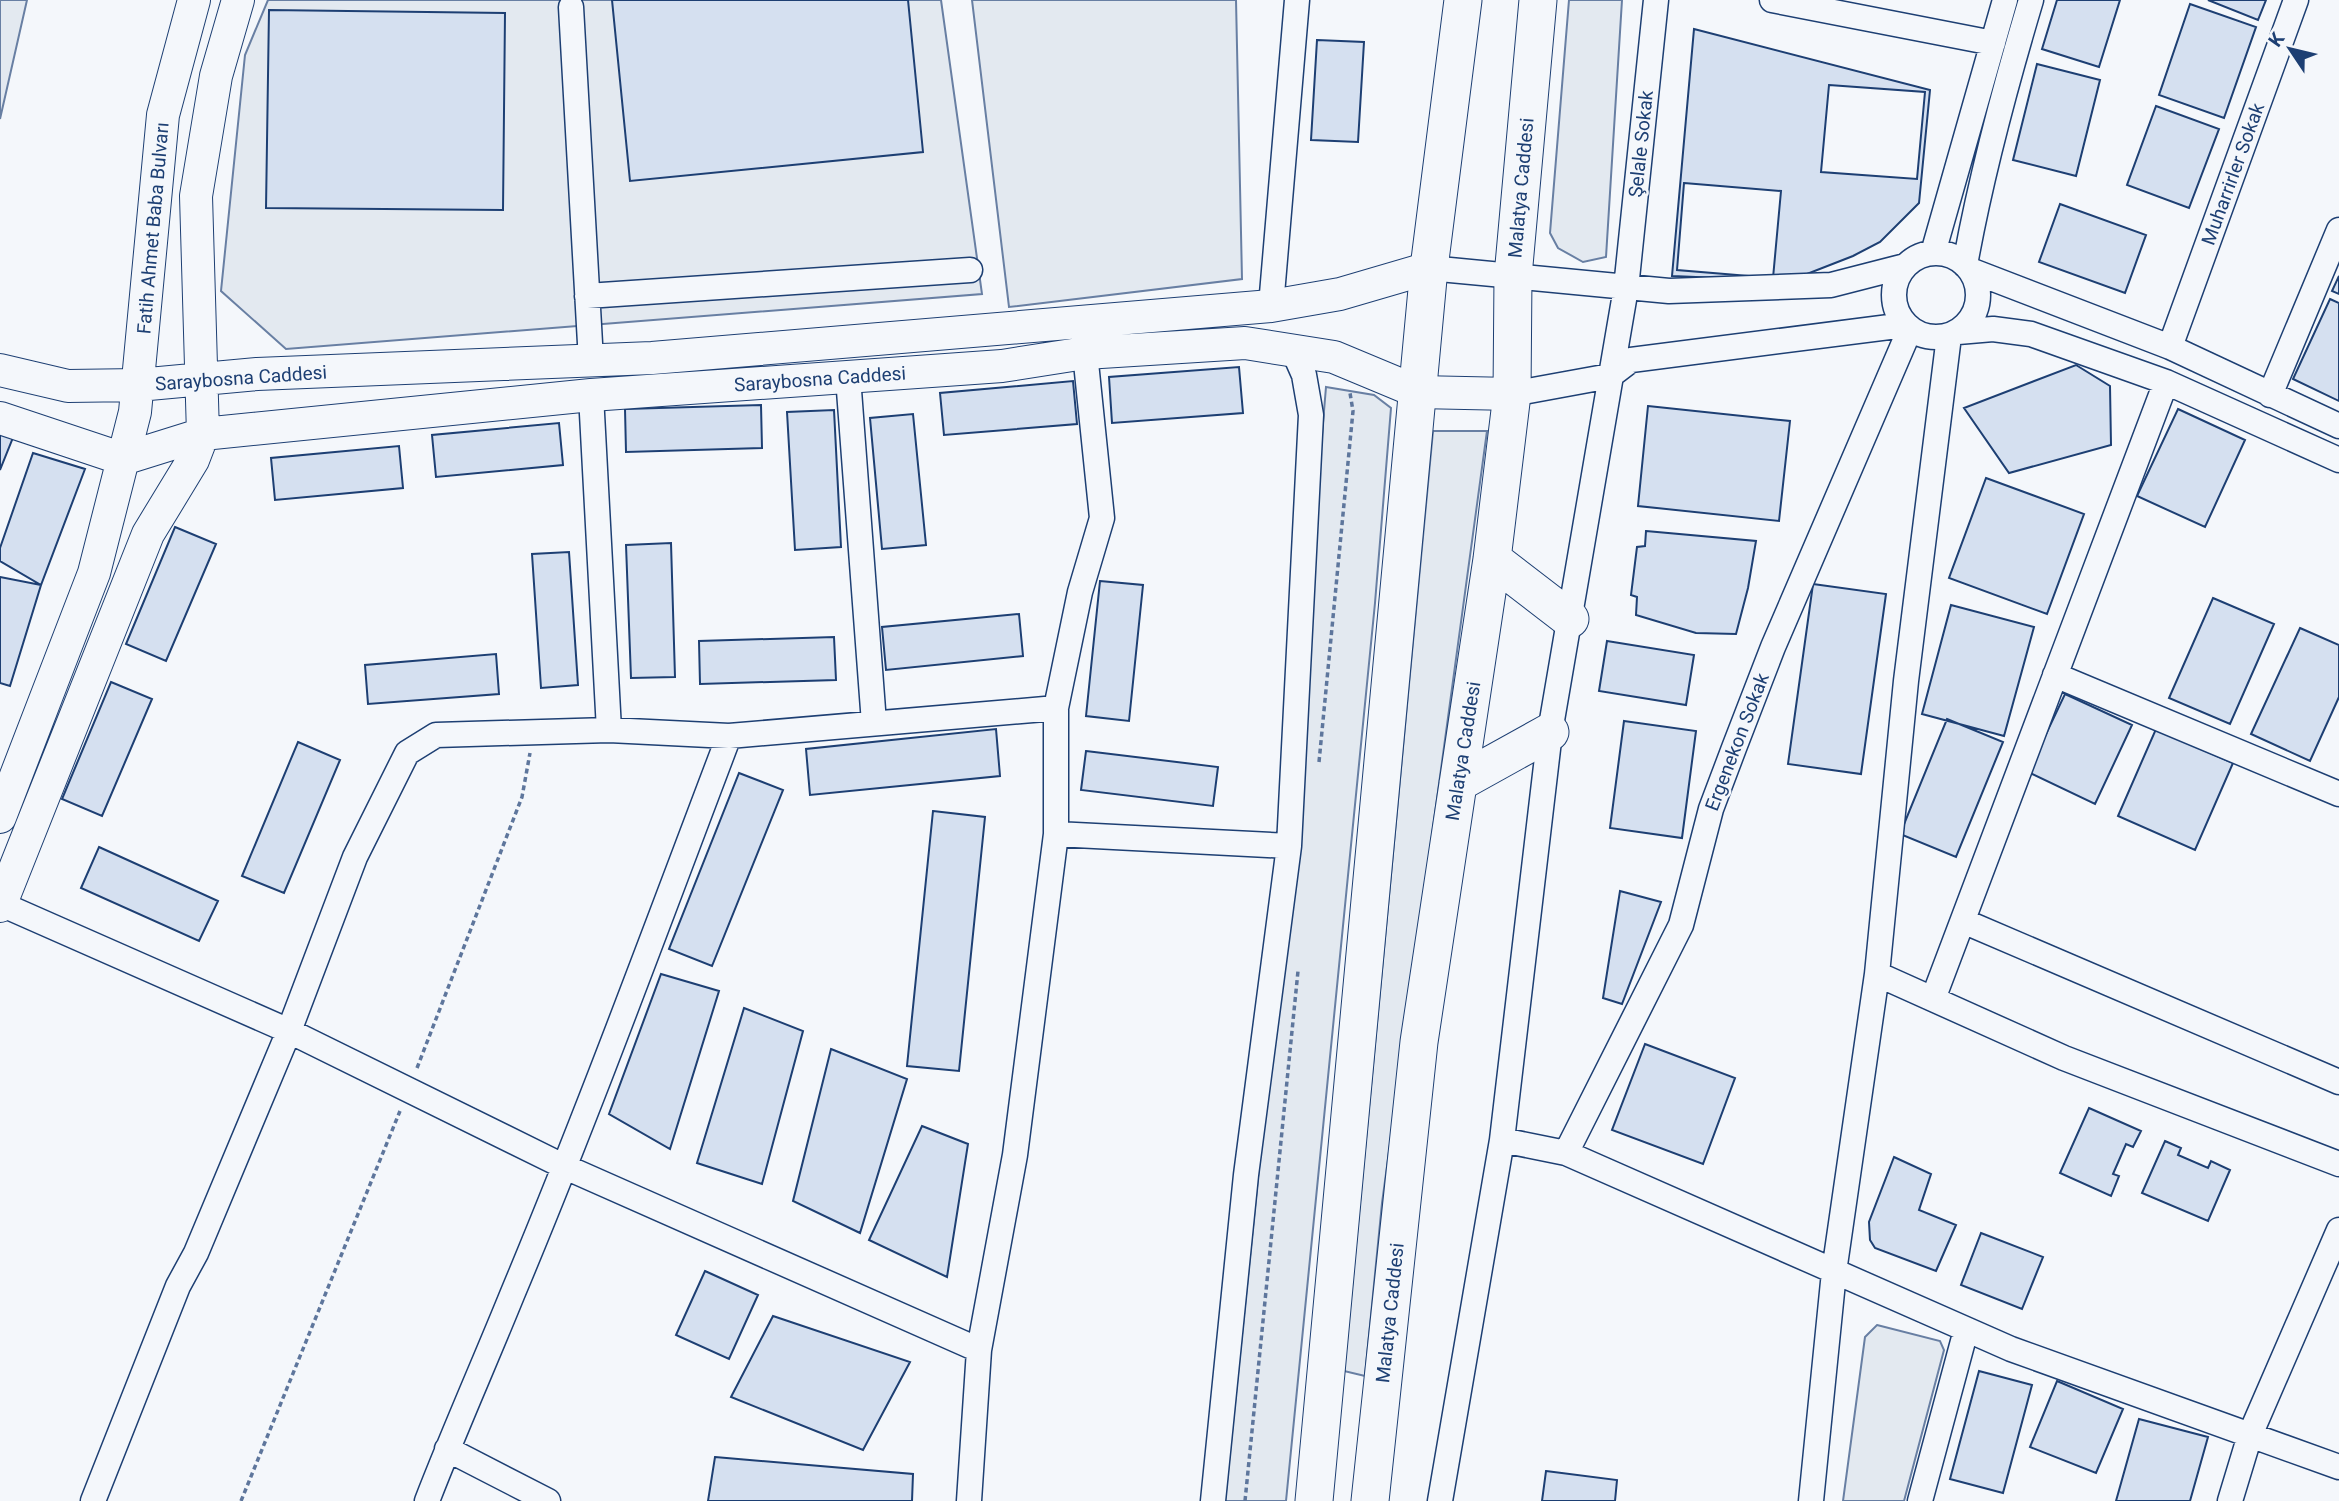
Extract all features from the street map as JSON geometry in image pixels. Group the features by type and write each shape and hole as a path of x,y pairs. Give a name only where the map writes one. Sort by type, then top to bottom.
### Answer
{"highway":[{"path":"1314,1501 1429,268 1463,0"},
{"name":"Malatya Caddesi","path":"1370,1501 1419,1042 1492,559 1513,394 1513,276 1538,0"},
{"path":"1492,559 1570,619"},
{"path":"1458,783 1550,732"}],"main road":[{"name":"Fatih Ahmet Baba Bulvarı","path":"0,817 94,573 123,459 138,385 163,115 194,0"},
{"path":"0,905 148,534 192,460 203,434 203,379 198,320 197,196 216,76 238,0"},
{"name":"Saraybosna Caddesi","path":"0,370 68,386 138,385 203,379 652,358 1271,306 1340,294 1429,268"},
{"name":"Saraybosna Caddesi","path":"123,459 203,434 592,396 1002,366 1084,353 1245,343 1334,357 1418,392 1513,394"},
{"path":"0,418 123,459"}],"street":[{"path":"1271,306 1297,0"},
{"name":"Şelale Sokak","path":"1440,1501 1502,1140 1550,732 1626,288 1656,0"},
{"path":"1772,0 1993,43"},
{"path":"1933,253 2005,0"},
{"path":"1811,1501 1834,1272 1877,974 1906,681 1953,334 1967,324 1978,303 1978,292 1968,267 2000,111 2031,0"},
{"name":"Muharrirler Sokak","path":"2170,347 2295,0"},
{"path":"571,6 591,361"},
{"path":"2270,394 2339,230"},
{"path":"2339,426 2170,347 1968,267 1956,258 1933,253 1913,259 1898,277 1894,302 1908,327 1922,335 1993,329 2031,334 2166,383 2339,460"},
{"path":"1429,268 1669,290 1831,285 1905,266"},
{"path":"587,296 970,270"},
{"path":"1513,394 1610,376 1632,360 1908,327"},
{"name":"Ergenekon Sokak","path":"1566,1153 1681,925 1711,809 1738,736 1908,327"},
{"path":"1213,1501 1246,1175 1289,846 1311,415 1304,374 1293,351"},
{"path":"969,1501 979,1350 1015,1155 1056,834 1056,708 1080,592 1101,518 1084,353"},
{"path":"848,377 874,723"},
{"path":"1933,999 2166,383"},
{"path":"592,396 609,730"},
{"path":"2055,675 2339,794"},
{"path":"93,1501 178,1286 196,1253 289,1031 355,857 407,753 436,735 609,730 729,736 1056,708"},
{"path":"427,1501 563,1166 729,736"},
{"path":"1056,834 1289,846"},
{"path":"0,905 289,1031 563,1166 979,1350"},
{"path":"1963,921 2339,1082"},
{"path":"1877,974 2064,1058 2339,1164"},
{"path":"1502,1140 1566,1153 2011,1349 2339,1467"},
{"path":"2231,1501 2250,1435 2339,1230"},
{"path":"1920,1501 1966,1329"},
{"path":"447,1449 548,1501"}],"path":[{"path":"241,1501 408,1090 522,797 532,732"}],"shaded area":[{"path":"0,0 27,0 0,119"},
{"path":"268,0 941,0 982,294 286,349 221,291 245,55"},
{"path":"972,0 1236,0 1242,279 1009,307"},
{"path":"1569,0 1622,0 1606,257 1583,262 1558,248 1550,233"},
{"path":"1326,387 1374,395 1391,408 1375,603 1286,1501 1225,1501 1269,1070"},
{"path":"1433,431 1487,431 1382,1203 1365,1376 1344,1371"},
{"path":"1877,1325 1940,1341 1944,1350 1904,1501 1843,1501 1865,1337"}],"building":[{"path":"612,0 908,0 923,152 630,181"},
{"path":"2057,0 2120,0 2099,67 2042,49"},
{"path":"2208,0 2266,0 2258,20"},
{"path":"2190,4 2256,27 2224,118 2159,95"},
{"path":"269,10 505,13 503,210 266,208"},
{"path":"1694,29 1930,90 1919,203 1880,242 1853,256 1789,281 1672,276","holes":["1829,85 1925,92 1917,179 1821,172","1684,183 1781,191 1773,278 1677,270"]},
{"path":"1317,40 1364,42 1358,142 1311,140"},
{"path":"2037,64 2100,80 2076,176 2013,160"},
{"path":"2156,106 2219,129 2189,208 2127,185"},
{"path":"2060,204 2146,235 2125,293 2039,262"},
{"path":"2339,276 2339,294 2332,291"},
{"path":"2330,299 2339,303 2339,401 2293,379"},
{"path":"2076,365 2110,386 2111,445 2009,473 1964,408"},
{"path":"1239,367 1243,413 1112,423 1109,377"},
{"path":"1073,381 1077,424 944,435 940,393"},
{"path":"761,405 762,448 626,452 625,409"},
{"path":"1648,406 1790,421 1779,521 1638,506"},
{"path":"2178,409 2245,440 2205,527 2137,496"},
{"path":"834,410 841,547 795,550 787,412"},
{"path":"913,414 926,545 882,549 870,418"},
{"path":"559,423 563,465 436,477 432,435"},
{"path":"0,429 14,435 0,470"},
{"path":"399,446 403,488 275,500 271,458"},
{"path":"33,453 85,469 41,585 0,561 0,548"},
{"path":"1986,478 2084,514 2047,614 1949,578"},
{"path":"175,527 216,544 166,661 126,644"},
{"path":"1646,531 1756,541 1736,634 1696,633 1636,615 1637,597 1631,595 1637,547 1645,546"},
{"path":"671,543 675,677 631,678 626,545"},
{"path":"569,552 578,685 541,688 532,554"},
{"path":"0,577 41,585 10,686 0,683"},
{"path":"1100,581 1143,585 1129,721 1086,716"},
{"path":"1813,584 1886,594 1861,774 1788,764"},
{"path":"2213,598 2274,624 2230,724 2169,698"},
{"path":"1951,605 2034,627 2004,736 1922,714"},
{"path":"1019,614 1023,656 886,670 882,627"},
{"path":"2300,628 2339,645 2339,697 2310,761 2251,734"},
{"path":"834,637 836,680 700,684 699,641"},
{"path":"1607,641 1694,655 1686,705 1599,691"},
{"path":"496,654 499,694 368,704 365,665"},
{"path":"111,682 152,699 102,816 62,799"},
{"path":"2065,694 2132,725 2095,804 2028,772"},
{"path":"1947,719 2003,742 1956,857 1900,834"},
{"path":"1624,721 1696,731 1682,838 1610,828"},
{"path":"996,729 1000,776 810,795 806,749"},
{"path":"2156,729 2233,763 2195,850 2118,816"},
{"path":"298,742 340,760 284,893 242,876"},
{"path":"1086,751 1218,767 1213,806 1081,790"},
{"path":"739,773 783,790 712,966 669,949"},
{"path":"933,811 985,817 959,1071 907,1066"},
{"path":"99,847 218,901 199,941 81,888"},
{"path":"1620,891 1661,902 1622,1004 1603,998"},
{"path":"661,974 719,991 670,1149 609,1114"},
{"path":"744,1008 803,1031 762,1184 697,1163"},
{"path":"1645,1044 1735,1078 1703,1164 1612,1130"},
{"path":"831,1049 907,1079 860,1233 793,1201"},
{"path":"2089,1108 2141,1131 2133,1147 2126,1144 2113,1174 2119,1176 2111,1196 2060,1173"},
{"path":"922,1126 968,1144 947,1277 869,1240"},
{"path":"2165,1141 2181,1148 2178,1155 2208,1168 2211,1161 2230,1170 2208,1221 2142,1193"},
{"path":"1894,1157 1931,1174 1919,1210 1956,1225 1936,1271 1875,1248 1870,1240 1869,1222"},
{"path":"1981,1233 2043,1257 2022,1309 1961,1285"},
{"path":"705,1271 758,1295 729,1359 676,1335"},
{"path":"773,1316 910,1362 863,1450 731,1397"},
{"path":"1979,1371 2032,1385 2003,1493 1950,1479"},
{"path":"2057,1381 2123,1409 2096,1473 2030,1447"},
{"path":"2139,1419 2208,1437 2190,1501 2116,1501"},
{"path":"715,1457 913,1474 912,1501 708,1501"},
{"path":"1546,1471 1617,1480 1615,1501 1542,1501"}]}
